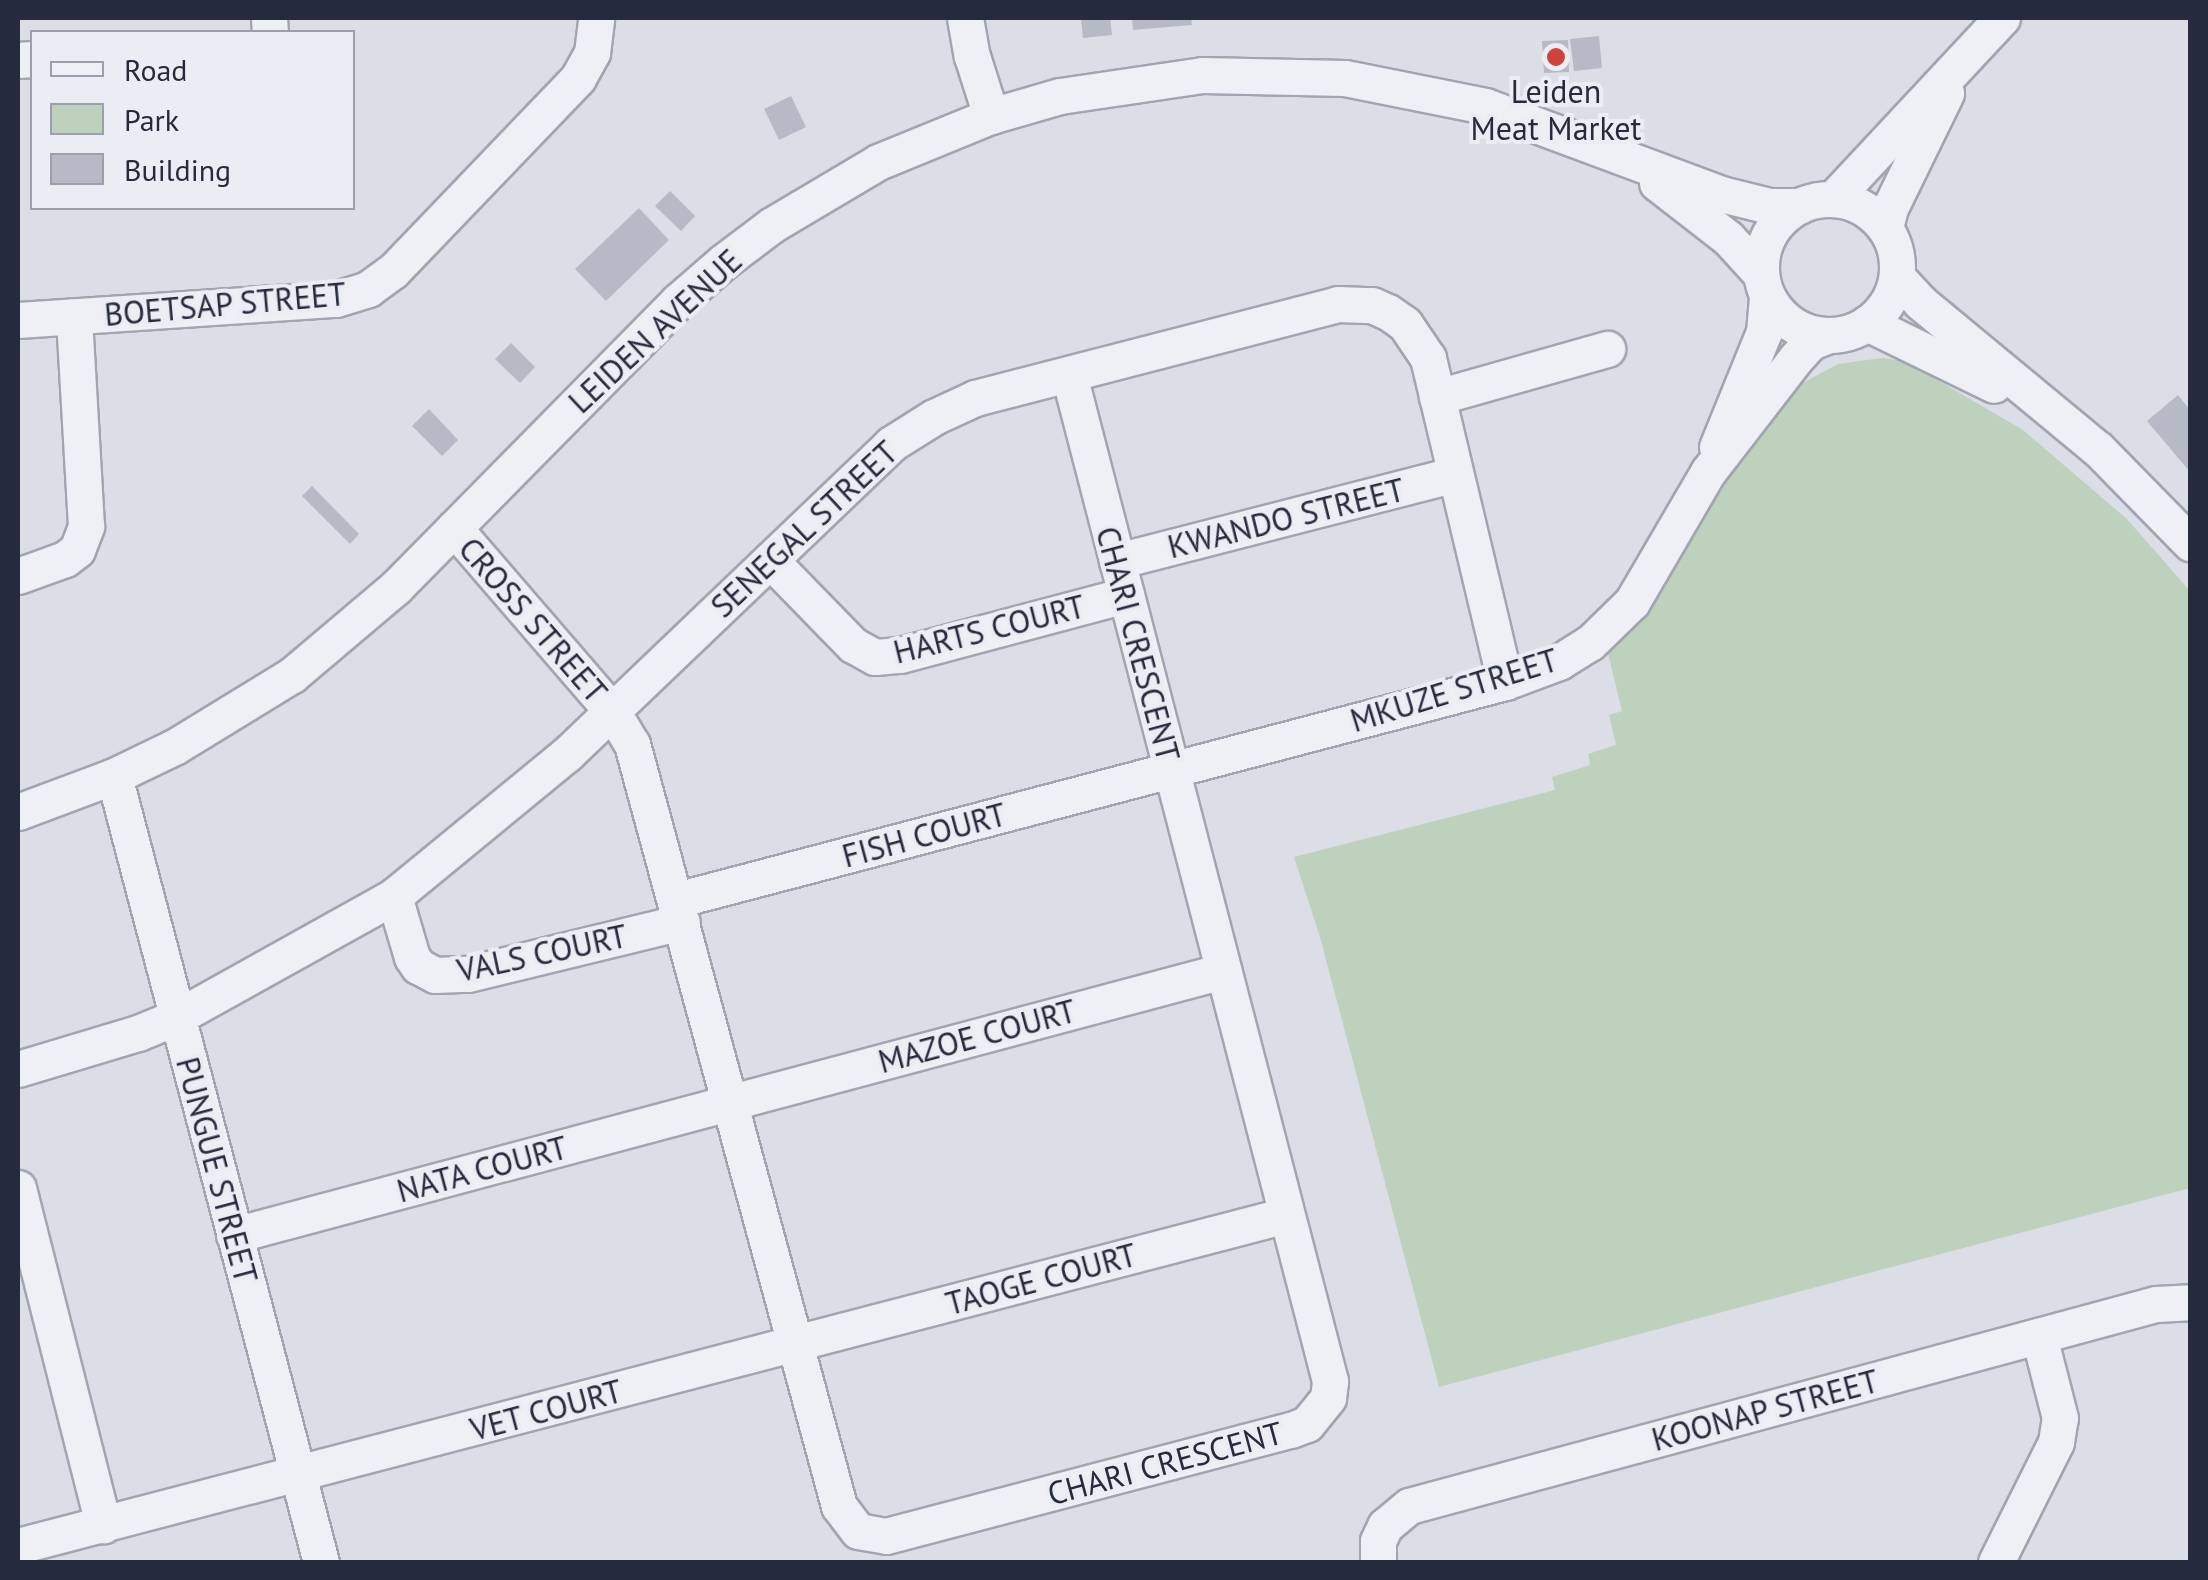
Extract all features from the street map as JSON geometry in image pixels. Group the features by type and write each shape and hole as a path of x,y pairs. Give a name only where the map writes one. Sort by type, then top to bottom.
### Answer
{"street":[{"name":"BOETSAP STREET","path":"18,320 336,299 368,289 393,271 578,78 592,53 596,18"},
{"path":"966,18 972,56 992,116"},
{"path":"1816,202 1862,208 1886,228 1893,243 1896,277 1882,311 1867,324 1830,335 1793,324 1764,285 1770,234 1816,202 1931,90 1958,70 2002,18"},
{"path":"1886,228 1890,208 1958,70"},
{"name":"LEIDEN AVENUE","path":"18,812 114,776 235,712 292,674 371,610 677,302 722,262 785,216 878,162 992,116 1078,93 1202,75 1344,78 1486,106 1721,194 1770,206 1816,202"},
{"name":"LEIDEN AVENUE","path":"1620,156 1728,238 1764,285"},
{"path":"1896,277 1920,302 2148,495 2190,542"},
{"name":"MKUZE STREET","path":"1708,472 1764,332 1764,285"},
{"name":"SENEGAL STREET","path":"18,1069 138,1034 177,1017 394,896 567,754 891,444 934,417 975,398 1355,303 1388,312 1405,324 1428,358 1505,682"},
{"path":"18,576 66,560 76,550 86,526 74,316"},
{"path":"1867,324 2046,406"},
{"name":"MKUZE STREET","path":"1171,770 1505,682 1559,662 1590,643 1616,620 1644,582 1708,472 1796,358 1810,342 1830,335"},
{"path":"1437,397 1607,349"},
{"name":"CHARI CRESCENT","path":"612,711 640,765 842,1516 858,1531 876,1536 1292,1430 1319,1412 1330,1381 1068,375"},
{"name":"KWANDO STREET","path":"1121,578 1455,474"},
{"name":"CROSS STREET","path":"454,528 612,711"},
{"name":"HARTS COURT","path":"770,560 853,645 874,657 900,655 1121,578"},
{"name":"FISH COURT","path":"679,911 1171,770"},
{"name":"PUNGUE STREET","path":"114,776 320,1562"},
{"name":"VALS COURT","path":"394,896 412,957 418,966 435,974 468,974 679,911"},
{"name":"MAZOE COURT","path":"730,1102 1223,970"},
{"name":"NATA COURT","path":"234,1235 730,1102"},
{"path":"18,1188 103,1525"},
{"name":"TAOGE COURT","path":"795,1344 1286,1214"},
{"name":"KOONAP STREET","path":"1378,1562 1378,1541 1385,1526 1409,1506 2156,1304 2190,1302"},
{"path":"1996,1562 2056,1442 2060,1418 2039,1336"},
{"name":"VET COURT","path":"18,1546 795,1344"}],"green space":[{"path":"1882,358 1905,361 2023,430 2127,519 2190,591 2190,1188 1439,1387 1320,937 1294,857 1555,790 1552,777 1590,765 1588,754 1616,745 1609,715 1622,711 1607,649 1649,599 1782,399 1838,364"}],"building":[{"path":"1081,18 1110,18 1112,35 1083,38"},
{"path":"1132,18 1191,18 1192,25 1133,30"},
{"path":"1599,36 1602,68 1574,71 1570,39"},
{"name":"Leiden Meat Market","path":"1568,40 1569,72 1544,73 1542,41"},
{"path":"791,96 806,127 779,140 764,109"},
{"path":"670,191 695,216 681,231 655,206"},
{"path":"639,208 669,240 606,301 575,269"},
{"path":"511,343 535,367 520,383 495,359"},
{"path":"2178,395 2190,410 2190,472 2147,421"},
{"path":"429,409 458,440 442,456 412,426"},
{"path":"312,486 359,534 350,544 302,496"}],"place":[{"name":"Leiden Meat Market","path":"1556,57"}]}
